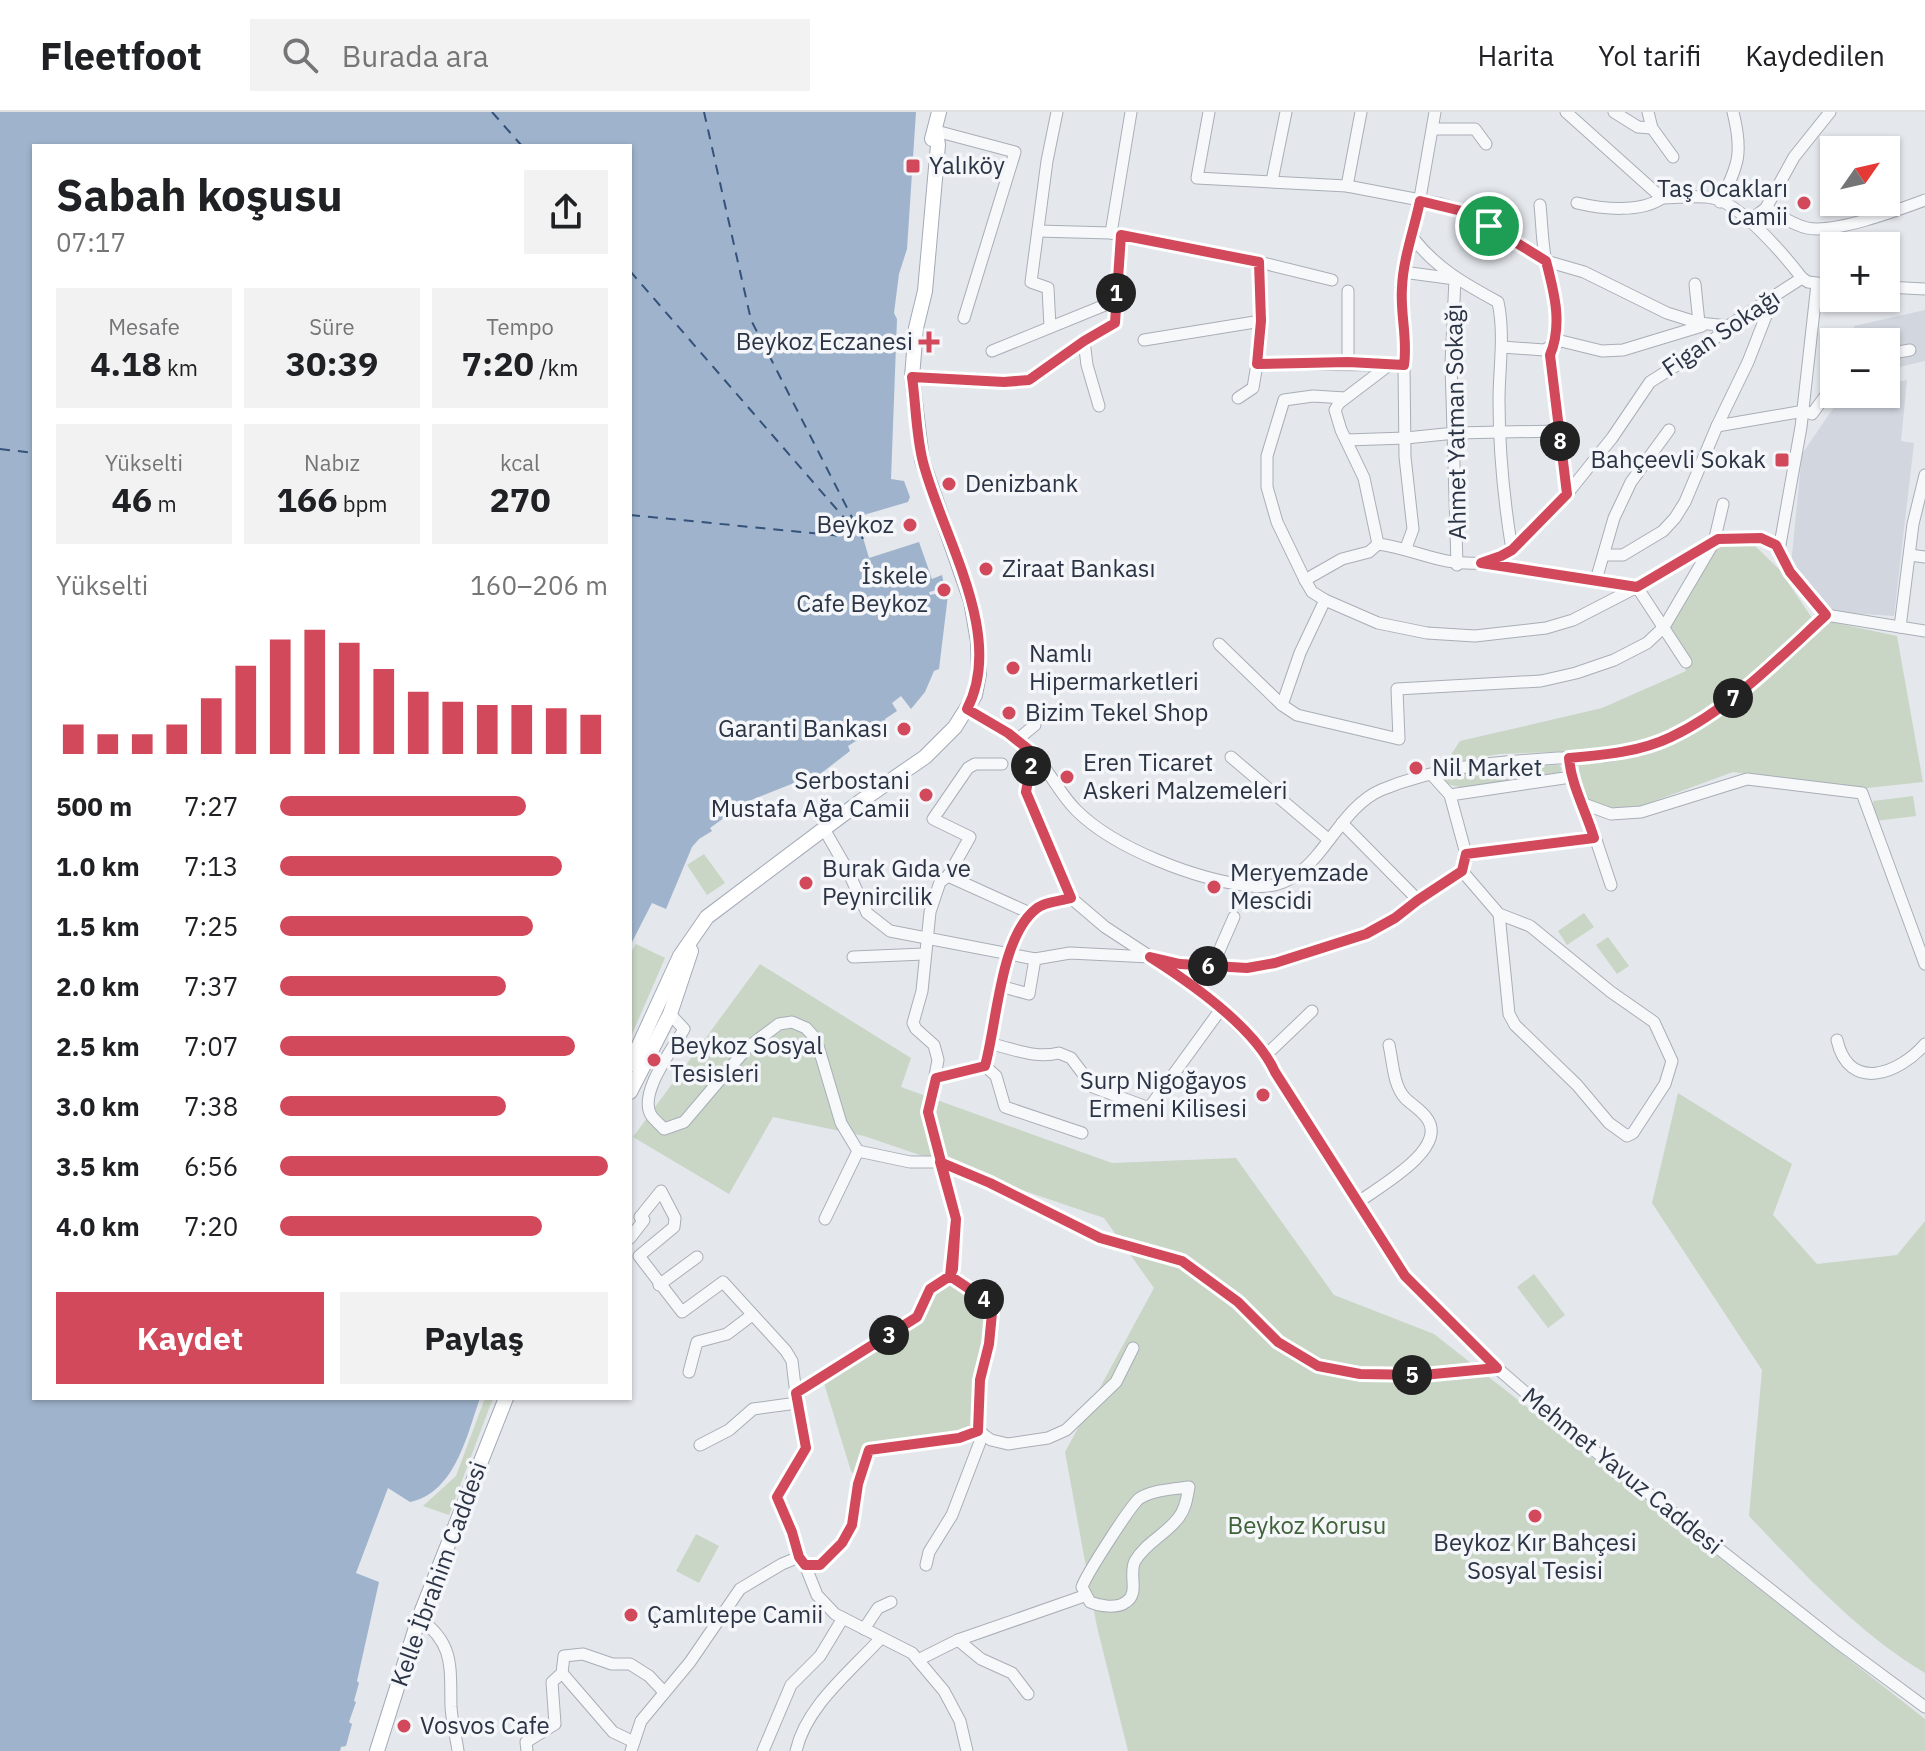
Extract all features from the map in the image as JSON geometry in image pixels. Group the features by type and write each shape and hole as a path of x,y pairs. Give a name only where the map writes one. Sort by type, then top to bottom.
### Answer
{"main road":[{"path":"632,1061 680,956 707,917 925,757 947,736 975,695 979,674 978,642 968,589 922,460 912,377 921,298 925,291 939,112"},
{"path":"632,1088 670,1014 696,935"},
{"name":"Kelle İbrahim Caddesi","path":"377,1751 419,1618 505,1400"}],"street":[{"path":"1050,327 1048,288 1031,282 1057,112"},
{"path":"912,377 1004,382 1029,380 1115,323 1116,234 1131,112"},
{"path":"1209,112 1197,178 1347,186 1470,213 1546,261 1584,272 1667,313 1703,324 1728,326"},
{"path":"1272,181 1286,112"},
{"path":"1347,186 1361,112"},
{"path":"1406,548 1413,529 1401,292 1435,112"},
{"path":"1565,112 1662,198"},
{"path":"1614,112 1638,127 1652,128"},
{"path":"1648,112 1652,128 1673,157"},
{"path":"1720,202 1735,173 1740,153 1733,112"},
{"path":"1748,222 1766,208 1794,157 1830,112"},
{"path":"1433,129 1475,129 1486,144"},
{"path":"936,131 1015,152 964,318"},
{"path":"1577,203 1595,207 1645,206 1662,198 1715,198 1773,242 1802,278 1820,284"},
{"path":"1766,208 1805,228 1823,229 1893,212 1925,200"},
{"path":"1540,205 1546,261 1556,301 1556,342 1550,355 1567,494"},
{"path":"1038,231 1116,234 1332,280"},
{"path":"1413,238 1455,279 1498,302 1503,324 1499,402 1512,550"},
{"path":"1238,398 1253,388 1257,364 1261,321 1259,262"},
{"path":"1403,272 1455,279"},
{"name":"Figan Sokağı","path":"1481,563 1512,550 1567,494 1612,438 1650,382 1707,346 1728,326 1802,278"},
{"name":"Ahmet Yatman Sokağı","path":"1455,279 1451,364 1457,565"},
{"path":"1695,284 1703,324"},
{"path":"1779,550 1804,411 1817,284"},
{"path":"1900,288 1925,289"},
{"path":"1348,291 1348,362"},
{"path":"1605,555 1623,555 1663,531 1675,518 1748,362 1773,298"},
{"path":"992,351 1115,301"},
{"path":"1144,340 1261,321"},
{"path":"1502,347 1544,350 1556,342 1602,351 1623,350 1703,324"},
{"path":"1084,341 1087,365 1099,406"},
{"path":"1900,352 1910,350"},
{"path":"1257,364 1348,362 1404,365"},
{"path":"1378,544 1364,478 1335,410 1345,398 1389,365"},
{"path":"1345,398 1313,396 1284,400 1267,456 1267,487 1277,522 1312,592 1378,623 1427,633 1475,636 1546,628 1573,620 1714,542 1761,538 1772,542 1779,550 1790,572 1826,615 1925,631"},
{"path":"1717,426 1804,411 1812,414 1820,405"},
{"path":"1596,580 1614,518 1631,482 1669,430"},
{"path":"1346,440 1558,431"},
{"path":"1900,627 1925,475"},
{"path":"1219,644 1282,705 1297,715 1399,739 1397,689 1541,681 1614,660 1647,643 1664,627 1714,542 1723,504"},
{"path":"1305,580 1342,559 1369,552 1378,544 1406,548 1424,557 1457,565 1481,563 1637,587 1686,662"},
{"path":"1910,555 1925,557"},
{"path":"1282,705 1300,653 1325,600"},
{"path":"967,709 1018,739 1033,753 1068,800 1097,827 1148,858 1240,884 1264,886 1294,875 1310,865 1366,797 1382,790 1463,766 1614,755 1671,737 1744,691 1826,615"},
{"path":"1018,739 1035,725"},
{"name":"Mehmet Yavuz Caddesi","path":"1033,753 1026,792 1071,898 1105,927 1186,980 1267,1054 1275,1072 1405,1276 1497,1368 1577,1437 1925,1707"},
{"path":"1231,757 1329,840"},
{"path":"1569,758 1571,777 1584,804 1611,885"},
{"path":"950,1276 956,1219 928,1112 938,1060 934,1045 913,1023 922,991 930,912 940,882 948,876 970,837 933,819 968,768 975,764 1002,764"},
{"path":"824,829 867,913 890,931 1035,959 1070,953 1150,957 1212,967 1247,968 1302,955 1366,934 1395,918 1462,871 1466,854 1450,795 1432,775"},
{"path":"1450,795 1571,777"},
{"path":"1584,804 1611,814 1641,812 1747,779 1862,793 1925,964"},
{"path":"1342,823 1418,900"},
{"path":"1466,854 1594,838"},
{"path":"1462,871 1499,914 1530,926 1611,992 1654,1022 1672,1061 1665,1084 1633,1133 1627,1136 1609,1123 1577,1085 1515,1025 1509,1014 1499,914"},
{"path":"948,876 1032,914"},
{"path":"985,1066 1000,986 1021,927 1037,908 1071,898"},
{"path":"1212,967 1234,917"},
{"path":"853,957 924,954"},
{"path":"1000,986 1029,994 1035,959"},
{"path":"991,1044 1037,1055 1059,1053 1071,1058 1093,1087 1149,1108 1221,1009"},
{"path":"1267,1054 1312,1011"},
{"path":"670,1014 684,1029 651,1085 647,1105 651,1116 664,1129 684,1122 747,1048 779,1024 792,1022 806,1028 816,1039 841,1123 858,1151 910,1162 940,1162 990,1183 1100,1238 1182,1261 1238,1302 1278,1342 1318,1366 1360,1374 1423,1375 1497,1368"},
{"path":"1837,1040 1846,1064 1857,1072 1872,1074 1900,1064 1925,1044"},
{"path":"1357,1203 1419,1158 1431,1141 1433,1130 1428,1119 1397,1086 1389,1045"},
{"path":"936,1078 985,1066"},
{"path":"985,1066 996,1076 1005,1107 1082,1133"},
{"path":"825,1219 858,1151"},
{"path":"632,1235 644,1220 640,1217 661,1191 675,1218 674,1227 639,1256 659,1285 682,1312 723,1282 792,1361 806,1448 777,1497 817,1595 843,1618 912,1653 944,1691 960,1721 967,1751"},
{"path":"659,1285 697,1257"},
{"path":"700,1445 729,1430 753,1409 796,1398 917,1317 930,1289 950,1276"},
{"path":"926,1565 929,1552 952,1515 980,1433 980,1380 989,1344 992,1313 983,1298 950,1276"},
{"path":"689,1372 697,1342 727,1334 752,1315"},
{"path":"562,1673 613,1732 632,1746 641,1721 690,1662 740,1589 782,1564 802,1561 820,1565 847,1534 852,1525 858,1484 869,1450 980,1433 991,1440 1008,1444 1039,1440 1066,1430 1116,1382 1133,1348"},
{"path":"1189,1487 1179,1517 1147,1546 1134,1563 1134,1588 1126,1603 1097,1605 1084,1596 1082,1587 1094,1561 1134,1502 1162,1491 1189,1487"},
{"path":"918,1660 958,1640 1084,1596"},
{"path":"864,1629 878,1608 891,1602"},
{"path":"419,1618 436,1630 450,1658 451,1711 458,1751"},
{"path":"763,1751 791,1685 820,1656 843,1618"},
{"path":"796,1751 809,1719 881,1638"},
{"path":"958,1640 981,1659 1012,1673 1028,1694"},
{"path":"527,1751 526,1742 555,1724 552,1682 562,1673 564,1656 583,1654 612,1664 630,1664 649,1676 664,1692"}],"shaded area":[{"path":"1925,310 1925,361 1900,367 1900,328 1854,326"},
{"path":"1907,380 1901,441 1914,443 1894,616 1832,612 1823,599 1798,578 1791,565 1802,454 1833,408 1900,408 1900,381"}],"green space":[{"path":"1754,545 1779,569 1812,618 1897,636 1923,782 1858,789 1733,772 1638,807 1612,812 1585,797 1576,775 1578,751 1499,754 1445,764 1460,741 1602,708 1686,671 1664,627 1715,547"},
{"path":"1559,765 1562,769 1559,774 1482,788 1466,788 1439,780 1482,768"},
{"path":"1913,796 1916,816 1875,821 1873,801"},
{"path":"704,854 725,883 707,895 687,865"},
{"path":"1584,913 1594,927 1567,945 1558,931"},
{"path":"1608,937 1629,966 1617,974 1596,945"},
{"path":"636,944 665,958 632,1034 632,951"},
{"name":"Beykoz Korusu","path":"760,964 911,1058 901,1087 1112,1163 1236,1158 1334,1295 1434,1334 1925,1719 1925,1751 1128,1751 1097,1627 1065,1452 1154,1288 1104,1218 864,1136 773,1117 729,1194 633,1137"},
{"path":"1678,1093 1792,1164 1773,1215 1817,1264 1897,1255 1925,1221 1925,1673 1854,1621 1749,1516 1762,1370 1652,1203"},
{"path":"1534,1274 1565,1315 1548,1328 1517,1287"},
{"path":"950,1279 983,1298 991,1314 977,1429 868,1449 857,1479 851,1471 823,1380 920,1317 931,1291"},
{"path":"484,1400 492,1400 449,1515 423,1506 456,1476"},
{"path":"696,1534 719,1546 699,1583 676,1571"}],"water":[{"path":"0,112 916,112 907,249 899,274 894,313 897,319 891,479 904,481 910,497 908,502 857,517 869,558 919,542 932,579 942,575 945,588 929,592 930,595 944,592 948,595 939,669 934,671 925,692 911,709 901,696 892,703 897,711 885,719 886,722 848,746 850,751 815,778 813,776 746,802 710,828 712,831 692,847 666,909 652,903 632,942 632,144 32,144 32,1400 479,1400 457,1460 438,1487 410,1502 388,1488 356,1573 379,1582 357,1681 356,1702 349,1722 352,1724 346,1746 341,1747 340,1751 0,1751"}],"ferry route":[{"path":"492,112 520,144"},
{"path":"704,112 751,320 863,539"},
{"path":"632,273 859,535"},
{"path":"0,449 32,453"},
{"path":"632,515 862,538"}],"place":[{"name":"Yalıköy","path":"913,166"},
{"name":"Taş Ocakları Camii","path":"1804,203"},
{"name":"Beykoz Eczanesi","path":"929,342"},
{"name":"Bahçeevli Sokak","path":"1782,460"},
{"name":"Denizbank","path":"949,484"},
{"name":"Beykoz","path":"910,525"},
{"name":"Ziraat Bankası","path":"986,569"},
{"name":"İskele Cafe Beykoz","path":"944,590"},
{"name":"Namlı Hipermarketleri","path":"1013,668"},
{"name":"Bizim Tekel Shop","path":"1009,713"},
{"name":"Garanti Bankası","path":"904,729"},
{"name":"Nil Market","path":"1416,768"},
{"name":"Eren Ticaret Askeri Malzemeleri","path":"1067,777"},
{"name":"Serbostani Mustafa Ağa Camii","path":"926,795"},
{"name":"Burak Gıda ve Peynircilik","path":"806,883"},
{"name":"Meryemzade Mescidi","path":"1214,887"},
{"name":"Beykoz Sosyal Tesisleri","path":"654,1060"},
{"name":"Surp Nigoğayos Ermeni Kilisesi","path":"1263,1095"},
{"name":"Beykoz Kır Bahçesi Sosyal Tesisi","path":"1535,1516"},
{"name":"Çamlıtepe Camii","path":"631,1615"},
{"name":"Vosvos Cafe","path":"404,1726"}],"route":[{"path":"1489,226 1470,213 1420,201 1401,292 1406,336 1404,365 1348,362 1257,364 1261,321 1259,262 1121,235 1115,323 1029,380 1004,382 912,377 922,460 968,589 978,642 979,674 975,695 967,709 1018,739 1033,753 1026,792 1071,898 1037,908 1021,927 1000,986 985,1066 936,1078 928,1112 940,1162 956,1219 950,1276 930,1289 917,1317 796,1393 806,1448 777,1497 799,1557 805,1565 820,1565 842,1543 852,1525 858,1484 869,1450 959,1438 978,1431 980,1380 989,1344 992,1313 983,1298 950,1276 953,1269 956,1219 940,1162 990,1183 1080,1230 1182,1261 1238,1302 1278,1342 1318,1366 1360,1374 1423,1375 1497,1368 1405,1276 1275,1072 1267,1054 1221,1009 1186,980 1150,957 1212,967 1247,968 1275,963 1366,934 1395,918 1462,871 1466,854 1594,838 1584,804 1571,777 1569,758 1614,755 1671,737 1744,691 1826,615 1790,572 1776,545 1761,538 1718,539 1637,587 1481,563 1512,550 1567,494 1550,355 1556,342 1556,301 1546,261 1489,226"}]}
